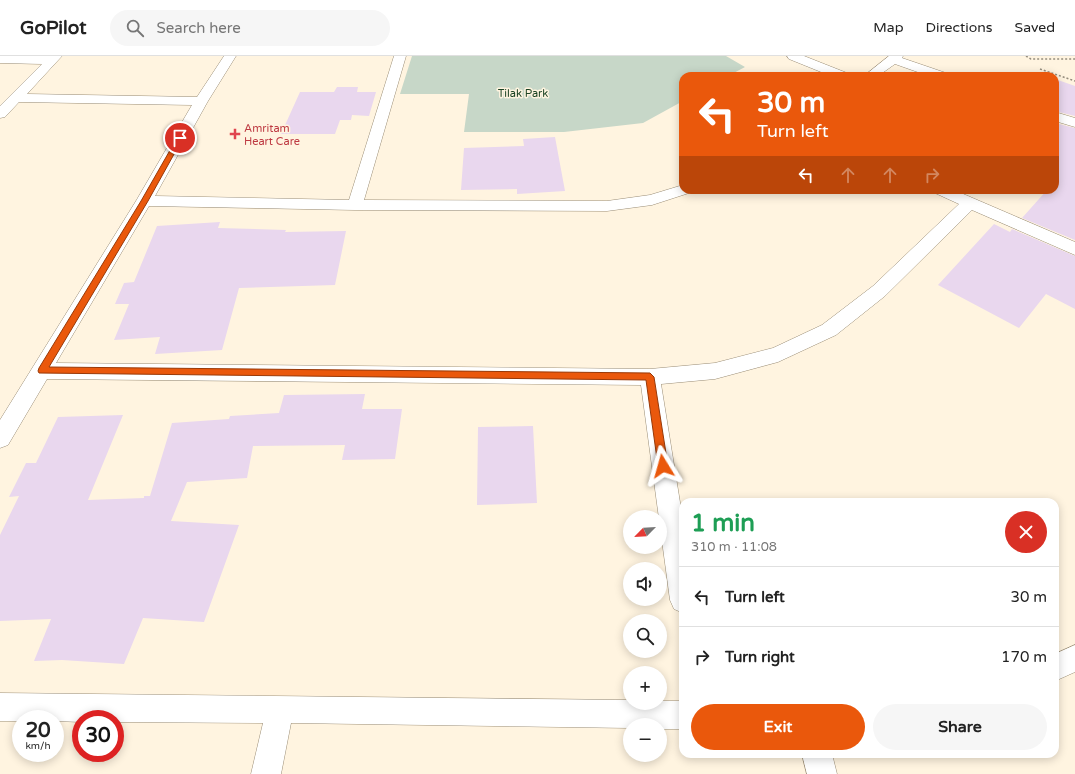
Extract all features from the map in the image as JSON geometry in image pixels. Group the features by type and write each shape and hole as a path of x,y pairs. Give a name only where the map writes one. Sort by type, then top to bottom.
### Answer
{"street":[{"path":"0,439 144,201 201,101 230,56"},
{"path":"355,205 400,56"},
{"path":"793,56 832,72"},
{"path":"0,60 54,58"},
{"path":"0,114 54,58"},
{"path":"876,72 895,58 931,72"},
{"path":"15,98 201,101"},
{"path":"1059,117 1075,123"},
{"path":"144,201 355,205 607,206 652,200 679,191"},
{"path":"950,194 1075,249"},
{"path":"42,371 650,377 715,371 778,354 829,330 879,291 969,202"},
{"path":"650,377 679,573"},
{"path":"1059,666 1075,658"},
{"path":"0,707 280,709 679,715"},
{"path":"266,774 280,709"},
{"path":"818,758 822,774"}],"path":[{"path":"1026,56 1031,59 1075,59"},
{"path":"1040,69 1049,72"},
{"path":"1059,76 1075,81"}],"green space":[{"name":"Tilak Park","path":"412,56 726,56 745,67 736,72 679,72 679,103 643,123 564,132 464,132 469,94 400,94"}],"building":[{"path":"1059,80 1075,86 1075,116 1059,112"},
{"path":"337,87 358,87 357,92 376,92 369,116 352,115 351,120 340,120 335,134 281,134 300,92 334,92"},
{"path":"1059,124 1075,128 1075,240 1022,218 1043,194 1059,194"},
{"path":"555,137 565,191 517,194 517,189 461,190 464,148 524,146 523,139"},
{"path":"220,222 218,228 286,230 285,232 346,231 335,285 239,288 222,350 155,354 160,337 114,340 129,304 115,304 124,283 134,282 157,226"},
{"path":"994,224 1010,232 1012,229 1075,256 1075,309 1046,294 1019,328 938,285"},
{"path":"365,394 362,409 402,409 395,459 342,460 345,445 253,446 247,478 187,482 171,521 239,525 204,622 143,618 124,664 62,660 34,661 51,619 0,621 0,535 19,496 9,497 26,463 36,463 58,417 123,415 88,500 144,498 144,496 150,496 172,423 229,419 230,416 279,413 284,395"},
{"path":"533,426 537,503 477,505 478,427"}],"place":[{"name":"Amritam Heart Care","path":"235,134"}],"route":[{"path":"180,138 42,371 650,377 663,466"}]}
